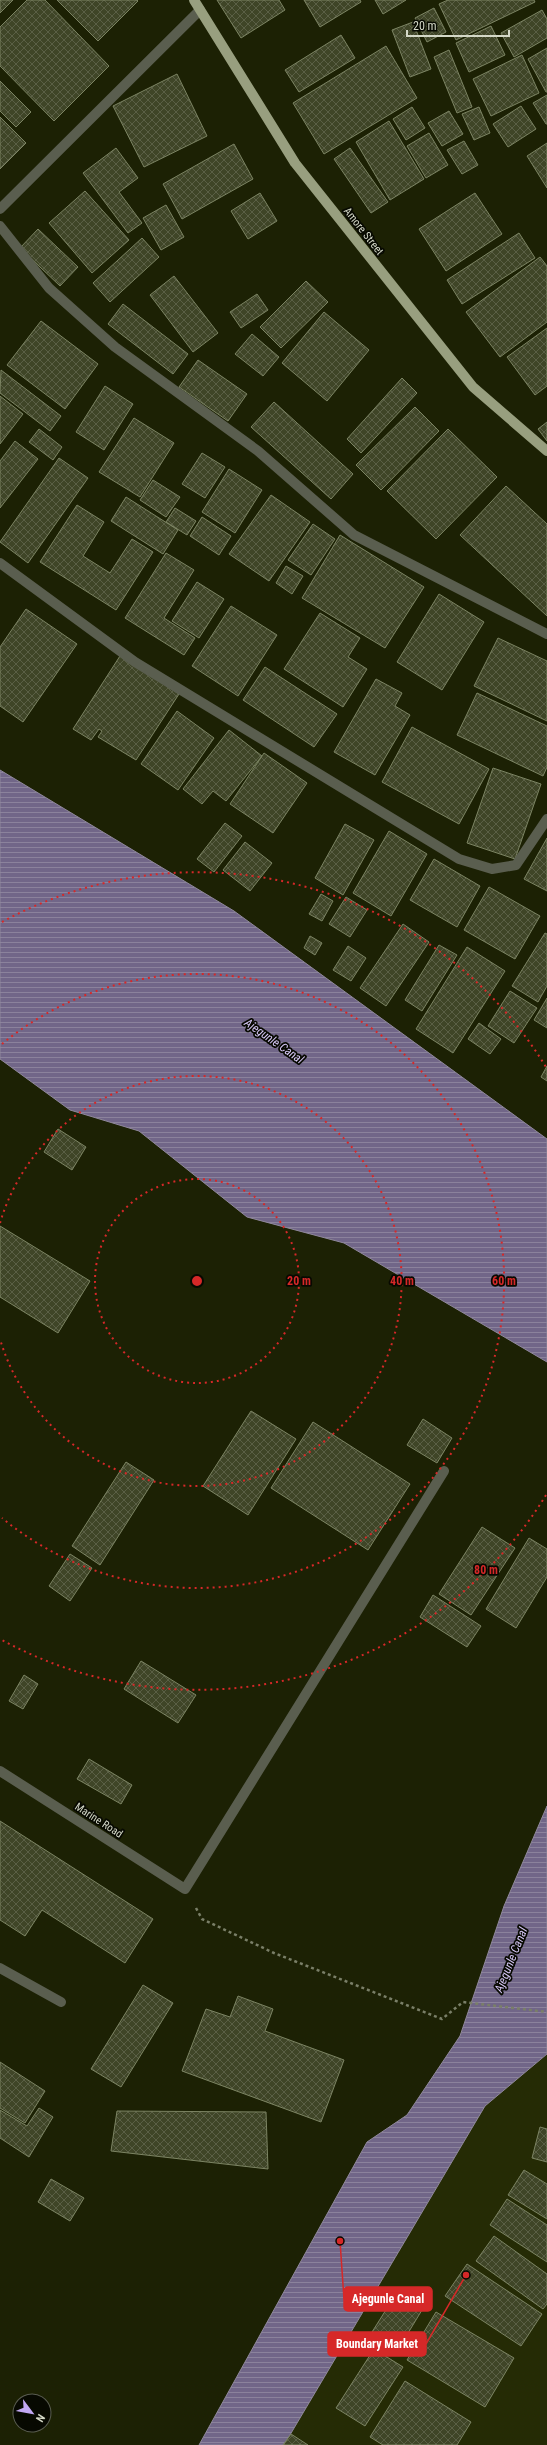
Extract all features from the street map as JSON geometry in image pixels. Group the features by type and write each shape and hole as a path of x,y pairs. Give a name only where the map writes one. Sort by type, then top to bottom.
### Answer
{"main road":[{"name":"Amore Street","path":"194,0 300,169 473,387 547,451"}],"street":[{"path":"0,209 200,10"},
{"path":"0,226 49,288 115,347 258,451 354,535 547,634"},
{"path":"0,564 135,662 459,859 492,869 516,865 547,818"},
{"path":"185,1889 444,1471"},
{"name":"Marine Road","path":"0,1771 185,1889"},
{"path":"0,1968 61,2002"}],"path":[{"path":"185,1889 202,1919 274,1954 442,2019 463,2002 547,2012"}],"shaded area":[{"path":"547,2054 547,2445 284,2445 485,2106"}],"water":[{"path":"0,770 234,911 547,1139 547,1362 344,1243 247,1217 139,1131 70,1110 0,1059"},
{"path":"547,1806 547,2054 485,2106 284,2445 199,2445 367,2142 407,2115 460,2036 504,1906"}],"building":[{"path":"0,0 13,0 0,13"},
{"path":"27,0 45,0 109,66 54,121 0,66 0,27"},
{"path":"57,0 137,0 138,1 98,41"},
{"path":"217,0 279,0 285,10 241,38"},
{"path":"304,0 360,0 361,2 320,27"},
{"path":"375,0 406,0 383,14"},
{"path":"448,0 534,0 535,2 456,40 439,4"},
{"path":"434,8 446,32 427,42 415,18"},
{"path":"542,10 547,19 547,38 514,57 501,33"},
{"path":"413,22 431,69 410,77 392,30"},
{"path":"491,26 505,55 469,72 456,43"},
{"path":"341,35 355,58 299,92 285,70"},
{"path":"386,46 417,98 324,154 293,103"},
{"path":"547,48 547,92 546,92 528,59"},
{"path":"449,50 472,107 457,113 434,57"},
{"path":"522,55 539,93 491,116 473,79"},
{"path":"177,74 207,136 144,167 113,106"},
{"path":"0,81 31,112 16,127 0,111"},
{"path":"547,95 547,124 546,124 533,103"},
{"path":"521,106 536,129 508,147 493,124"},
{"path":"412,107 425,128 406,140 393,119"},
{"path":"479,107 490,133 474,140 462,114"},
{"path":"449,111 463,134 442,146 428,123"},
{"path":"0,117 26,143 0,169"},
{"path":"389,121 424,179 390,200 356,142"},
{"path":"429,133 448,165 426,178 407,146"},
{"path":"464,141 478,165 462,174 447,150"},
{"path":"547,143 547,188 527,156"},
{"path":"234,144 253,179 182,219 163,184"},
{"path":"116,148 138,178 119,192 142,223 128,233 83,173"},
{"path":"350,148 388,202 371,213 334,159"},
{"path":"85,191 129,240 92,273 49,223"},
{"path":"260,193 277,221 248,239 231,211"},
{"path":"475,193 502,234 446,271 419,229"},
{"path":"166,205 184,237 161,250 143,218"},
{"path":"38,229 78,267 60,286 20,248"},
{"path":"519,233 535,258 462,304 447,280"},
{"path":"142,238 159,257 110,302 93,283"},
{"path":"540,257 547,266 547,322 500,357 466,312"},
{"path":"174,276 218,333 193,352 150,295"},
{"path":"306,281 328,302 281,348 260,327"},
{"path":"257,294 268,310 241,328 230,312"},
{"path":"123,304 188,354 173,374 108,324"},
{"path":"324,312 369,350 327,401 282,363"},
{"path":"41,321 98,364 65,409 7,365"},
{"path":"547,328 547,386 535,395 507,357"},
{"path":"252,334 279,357 263,376 235,354"},
{"path":"198,360 247,394 228,421 179,387"},
{"path":"1,370 61,416 50,431 0,393"},
{"path":"402,378 417,393 361,453 347,439"},
{"path":"105,386 133,404 104,450 76,432"},
{"path":"0,396 23,414 0,444"},
{"path":"274,402 353,474 331,499 251,427"},
{"path":"415,407 439,431 381,490 356,465"},
{"path":"134,418 174,443 140,497 99,472"},
{"path":"547,422 547,441 538,429"},
{"path":"39,429 62,447 53,460 29,442"},
{"path":"448,429 497,477 436,539 387,491"},
{"path":"15,441 38,459 0,508 0,461"},
{"path":"202,453 225,467 205,498 182,484"},
{"path":"59,458 88,478 28,563 0,542"},
{"path":"229,469 262,490 235,533 202,512"},
{"path":"153,480 180,497 166,517 140,500"},
{"path":"506,486 547,524 547,616 460,535"},
{"path":"271,495 310,522 269,581 229,554"},
{"path":"126,497 178,530 163,554 111,521"},
{"path":"77,505 104,522 83,556 110,573 132,539 153,552 116,610 40,562"},
{"path":"175,508 196,521 187,535 166,522"},
{"path":"202,517 231,536 219,555 190,536"},
{"path":"313,524 335,539 311,575 288,560"},
{"path":"340,535 424,587 385,648 302,598"},
{"path":"166,553 194,570 164,618 195,638 184,655 125,618"},
{"path":"286,566 303,576 292,594 276,583"},
{"path":"197,582 224,599 199,638 172,621"},
{"path":"439,594 484,622 442,690 397,662"},
{"path":"231,606 277,635 238,696 192,666"},
{"path":"26,609 77,644 23,722 0,706 0,647"},
{"path":"320,613 360,638 348,657 367,669 343,707 284,669"},
{"path":"498,638 547,661 547,721 474,686"},
{"path":"120,656 179,694 136,760 98,737 102,731 99,729 91,740 73,729"},
{"path":"265,667 337,714 314,747 243,700"},
{"path":"376,679 402,693 395,706 410,715 375,775 334,752"},
{"path":"477,693 547,726 547,767 543,776 457,735"},
{"path":"177,711 214,738 178,790 141,764"},
{"path":"412,727 489,769 459,824 382,782"},
{"path":"229,730 262,756 226,801 213,791 202,804 183,789"},
{"path":"264,753 307,783 273,833 230,804"},
{"path":"493,768 541,784 515,859 467,843"},
{"path":"225,823 242,836 214,872 197,859"},
{"path":"345,824 374,840 343,895 315,878"},
{"path":"389,831 427,854 391,916 353,893"},
{"path":"547,838 547,891 524,879"},
{"path":"245,842 272,863 250,891 223,870"},
{"path":"434,859 480,886 457,927 410,900"},
{"path":"489,887 540,916 515,959 464,930"},
{"path":"321,894 333,901 322,921 309,914"},
{"path":"346,897 367,910 350,937 329,924"},
{"path":"403,924 429,942 386,1006 360,988"},
{"path":"545,933 547,934 547,986 538,1002 512,986"},
{"path":"310,936 322,943 315,955 304,948"},
{"path":"439,945 457,955 422,1011 405,1000"},
{"path":"348,946 366,958 351,981 333,970"},
{"path":"467,947 505,971 453,1053 416,1029"},
{"path":"510,991 537,1008 514,1043 488,1026"},
{"path":"547,998 547,1028 534,1020"},
{"path":"479,1023 501,1039 490,1054 468,1039"},
{"path":"547,1066 547,1081 541,1077"},
{"path":"58,1129 86,1147 72,1170 44,1152"},
{"path":"0,1226 90,1281 58,1333 0,1297"},
{"path":"251,1411 296,1439 248,1515 203,1486"},
{"path":"423,1419 452,1438 437,1463 407,1445"},
{"path":"313,1422 410,1484 368,1550 271,1488"},
{"path":"126,1462 154,1480 100,1565 72,1546"},
{"path":"482,1527 515,1548 471,1615 439,1594"},
{"path":"529,1538 547,1549 547,1577 516,1628 486,1609"},
{"path":"70,1554 92,1568 70,1601 49,1586"},
{"path":"433,1595 481,1626 467,1647 420,1617"},
{"path":"141,1661 196,1695 178,1723 124,1689"},
{"path":"24,1675 38,1684 23,1709 9,1701"},
{"path":"89,1759 132,1785 121,1804 77,1779"},
{"path":"0,1821 153,1919 125,1963 42,1910 25,1936 0,1920"},
{"path":"143,1985 173,2003 121,2087 91,2069"},
{"path":"238,1996 273,2009 265,2031 344,2060 321,2122 182,2071 206,2009 230,2017"},
{"path":"0,2062 45,2091 25,2123 0,2108"},
{"path":"39,2108 53,2117 29,2157 0,2138 0,2110 27,2126"},
{"path":"117,2111 266,2112 268,2169 111,2151"},
{"path":"540,2127 547,2129 547,2162 532,2158"},
{"path":"524,2170 547,2184 547,2219 508,2195"},
{"path":"51,2179 84,2198 70,2221 38,2202"},
{"path":"507,2199 547,2225 547,2262 490,2225"},
{"path":"494,2236 547,2274 547,2304 543,2309 476,2261"},
{"path":"467,2264 542,2314 521,2346 445,2296"},
{"path":"396,2294 422,2310 399,2348 372,2332"},
{"path":"436,2312 514,2358 485,2407 407,2360"},
{"path":"374,2349 403,2367 365,2426 336,2408"},
{"path":"405,2381 471,2422 457,2445 383,2445 370,2437"},
{"path":"291,2434 308,2445 283,2445"}],"place":[{"name":"Ajegunle Canal","path":"340,2241"},
{"name":"Boundary Market","path":"466,2275"}]}
